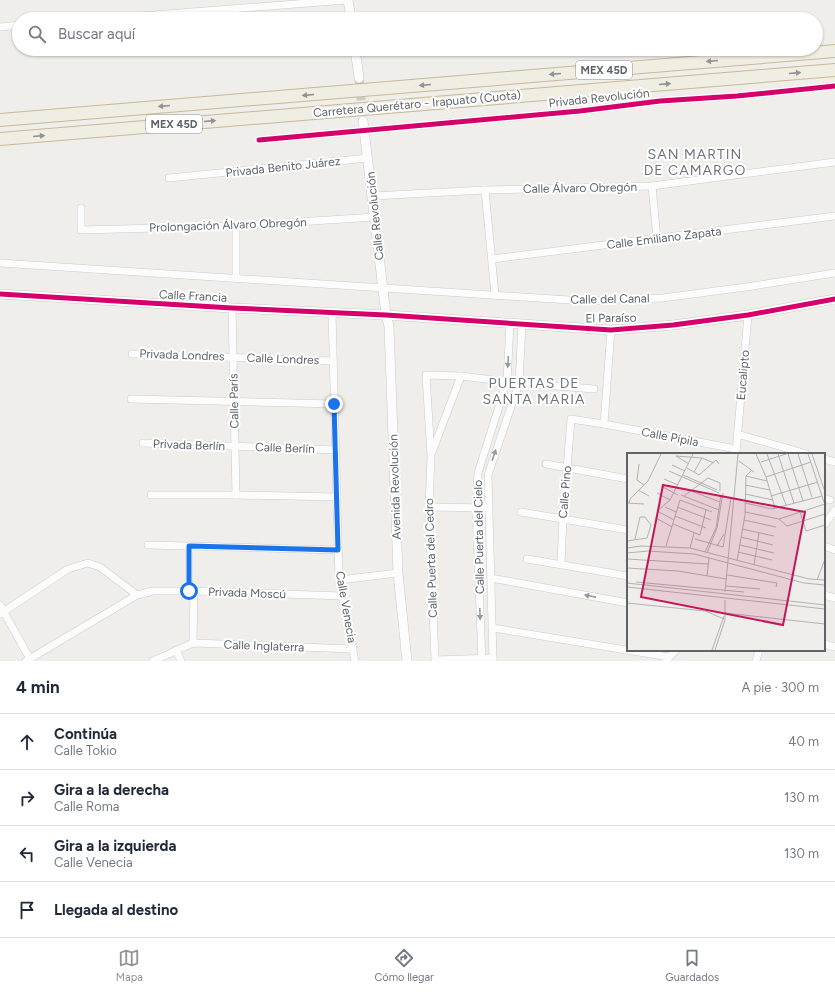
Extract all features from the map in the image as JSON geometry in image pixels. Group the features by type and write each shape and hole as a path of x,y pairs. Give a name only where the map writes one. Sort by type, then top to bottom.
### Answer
{"highway":[{"name":"Carretera Querétaro - Irapuato (Cuota)","path":"823,52 835,51"},
{"name":"Carretera Querétaro - Irapuato (Cuota)","path":"0,120 774,56"},
{"name":"Carretera Querétaro - Irapuato (Cuota)","path":"0,139 835,70"}],"street":[{"path":"193,12 348,0 350,12"},
{"path":"0,27 12,26"},
{"path":"356,56 359,78"},
{"name":"Privada Revolución","path":"259,140 364,125 580,111 660,101 737,96 835,86"},
{"name":"Calle Revolución","path":"364,125 385,314"},
{"name":"Privada Benito Juárez","path":"169,178 368,158"},
{"name":"Calle Álvaro Obregón","path":"372,196 485,190 652,186 835,162"},
{"path":"652,186 657,239"},
{"path":"485,190 496,295"},
{"name":"Prolongación Álvaro Obregón","path":"81,208 81,230 236,226 375,217"},
{"name":"Calle Emiliano Zapata","path":"492,259 835,216"},
{"path":"236,226 236,278"},
{"name":"Calle Francia","path":"0,263 236,278 383,290"},
{"name":"Calle del Canal","path":"383,290 584,301 663,298 835,273"},
{"name":"Calle Francia","path":"0,294 232,308 385,314"},
{"name":"El Paraíso","path":"385,314 611,330 673,325 748,315 835,299"},
{"name":"Calle París","path":"232,308 236,495"},
{"name":"Calle Venecia","path":"332,313 339,580 355,661"},
{"name":"Avenida Revolución","path":"385,314 389,326 398,573 406,661"},
{"name":"Eucalipto","path":"736,452 748,315"},
{"name":"Calle Puerta del Cielo","path":"482,660 476,508 478,473 507,381 510,323"},
{"name":"Calle Puerta del Cielo","path":"435,660 493,660 488,475 519,383 522,324"},
{"path":"604,424 611,330"},
{"name":"Privada Londres","path":"132,354 233,357"},
{"name":"Calle Londres","path":"233,357 333,361"},
{"name":"Calle Puerta del Cedro","path":"430,456 461,376 426,375 430,456 428,507 435,660"},
{"path":"461,376 519,383 594,389"},
{"path":"131,399 334,404"},
{"name":"Calle Pípila","path":"571,419 604,424 736,452"},
{"name":"Calle Pino","path":"561,564 571,419"},
{"path":"738,434 804,453"},
{"name":"Privada Berlín","path":"143,443 235,446"},
{"name":"Calle Berlín","path":"235,446 336,450"},
{"path":"825,459 835,462"},
{"path":"546,464 627,479"},
{"path":"152,494 337,497"},
{"path":"428,507 488,508"},
{"path":"825,524 835,510"},
{"path":"521,512 627,530"},
{"path":"148,545 338,550"},
{"path":"189,546 193,643"},
{"path":"825,546 835,550"},
{"path":"527,559 627,576"},
{"path":"28,660 1,610 68,569 88,563 100,567 137,595"},
{"path":"339,580 398,573"},
{"path":"491,578 627,604"},
{"name":"Privada Moscú","path":"28,660 137,595 153,591 342,596"},
{"path":"825,595 835,598"},
{"path":"493,628 668,659 675,651"},
{"name":"Calle Inglaterra","path":"153,661 193,643 353,649"},
{"path":"825,644 835,647"},
{"path":"176,650 181,661"},
{"path":"756,661 759,651"}],"tunnel":[{"path":"359,78 363,121"}],"cycle path":[{"path":"259,140 580,111 660,101 737,96 835,86"},
{"path":"0,294 232,308 386,315 611,330 673,325 748,315 835,299"}],"district":[{"name":"SAN MARTIN DE CAMARGO","path":"695,162"},
{"name":"PUERTAS DE SANTA MARIA","path":"534,392"}],"route":[{"path":"189,591 189,546 338,550 334,404"}]}
